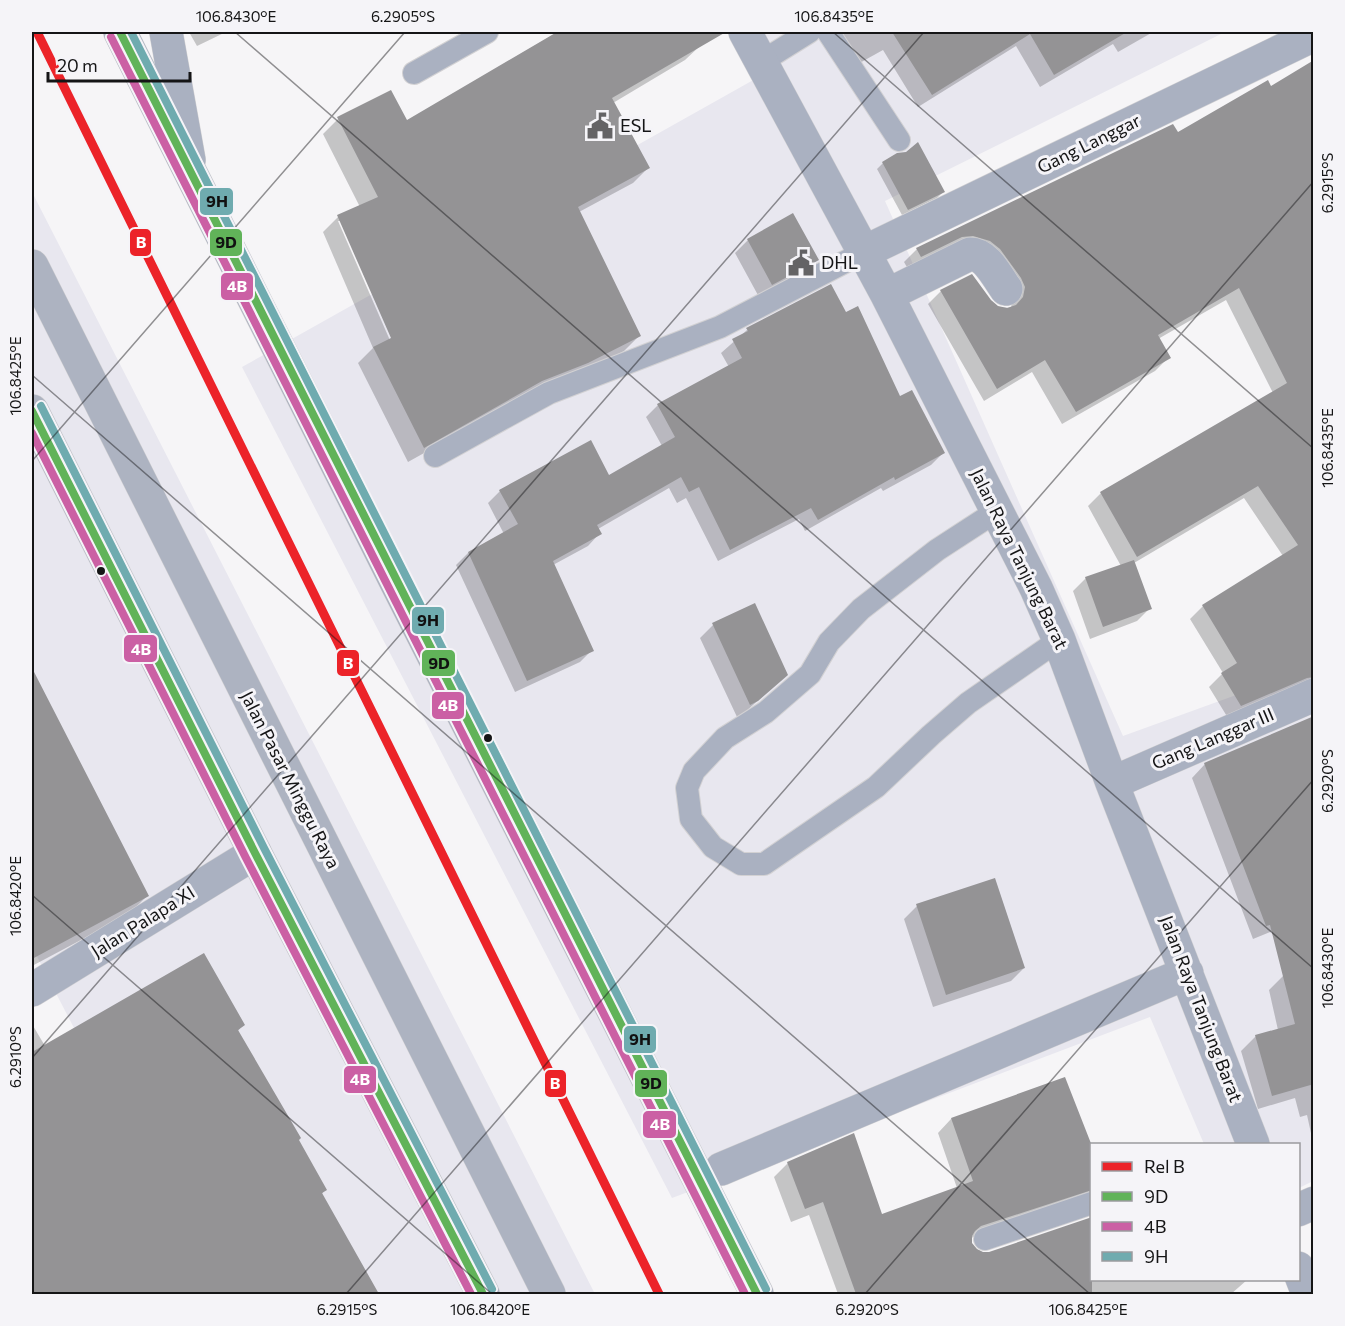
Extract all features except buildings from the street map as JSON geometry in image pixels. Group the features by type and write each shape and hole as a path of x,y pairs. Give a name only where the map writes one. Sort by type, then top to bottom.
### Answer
{"main road":[{"path":"120,32 757,1294"},
{"name":"Jalan Pasar Minggu Raya","path":"32,266 549,1294"},
{"path":"32,411 255,853 483,1294"}],"street":[{"path":"166,32 190,168"},
{"name":"Jalan Raya Tanjung Barat","path":"745,32 887,295 1036,588 1059,640 1112,783 1253,1143"},
{"name":"Gang Langgar","path":"864,252 1314,35"},
{"path":"887,295 970,254 976,254 987,262 1006,289"},
{"name":"Gang Langgar III","path":"1112,783 1314,695"},
{"name":"Jalan Palapa XI","path":"32,990 255,853"},
{"path":"721,1169 1187,973"},
{"path":"1300,1210 1314,1203"},
{"path":"1300,1271 1308,1294"}],"lane":[{"path":"414,73 487,32"},
{"path":"761,62 809,32"},
{"path":"828,32 899,140"},
{"path":"435,456 549,393 720,327 864,252"},
{"path":"997,511 937,550 861,609 829,642 810,674 766,712 724,738 694,771 687,788 691,819 713,847 722,853 741,864 764,864 876,787 968,703 1059,640"},
{"path":"985,1239 1090,1204"}],"shaded area":[{"path":"761,32 1225,32 885,201 1123,736 1313,667 1313,1181 1300,1188 1300,1143 1204,1143 1150,1017 672,1198 242,367 780,65"},
{"path":"32,192 595,1294 212,1294 32,947"}],"rail line":[{"name":"B","path":"37,32 659,1294"}],"transit line":[{"name":"9D","path":"120,32 757,1294"},
{"name":"9H","path":"131,32 766,1289"},
{"name":"4B","path":"111,37 745,1294"},
{"name":"9H","path":"41,406 264,848 492,1289"},
{"name":"9D","path":"32,411 255,853 483,1294"},
{"name":"4B","path":"32,433 246,858 471,1294"}],"place":[{"name":"ESL","path":"600,126"},
{"name":"DHL","path":"801,263"}]}
